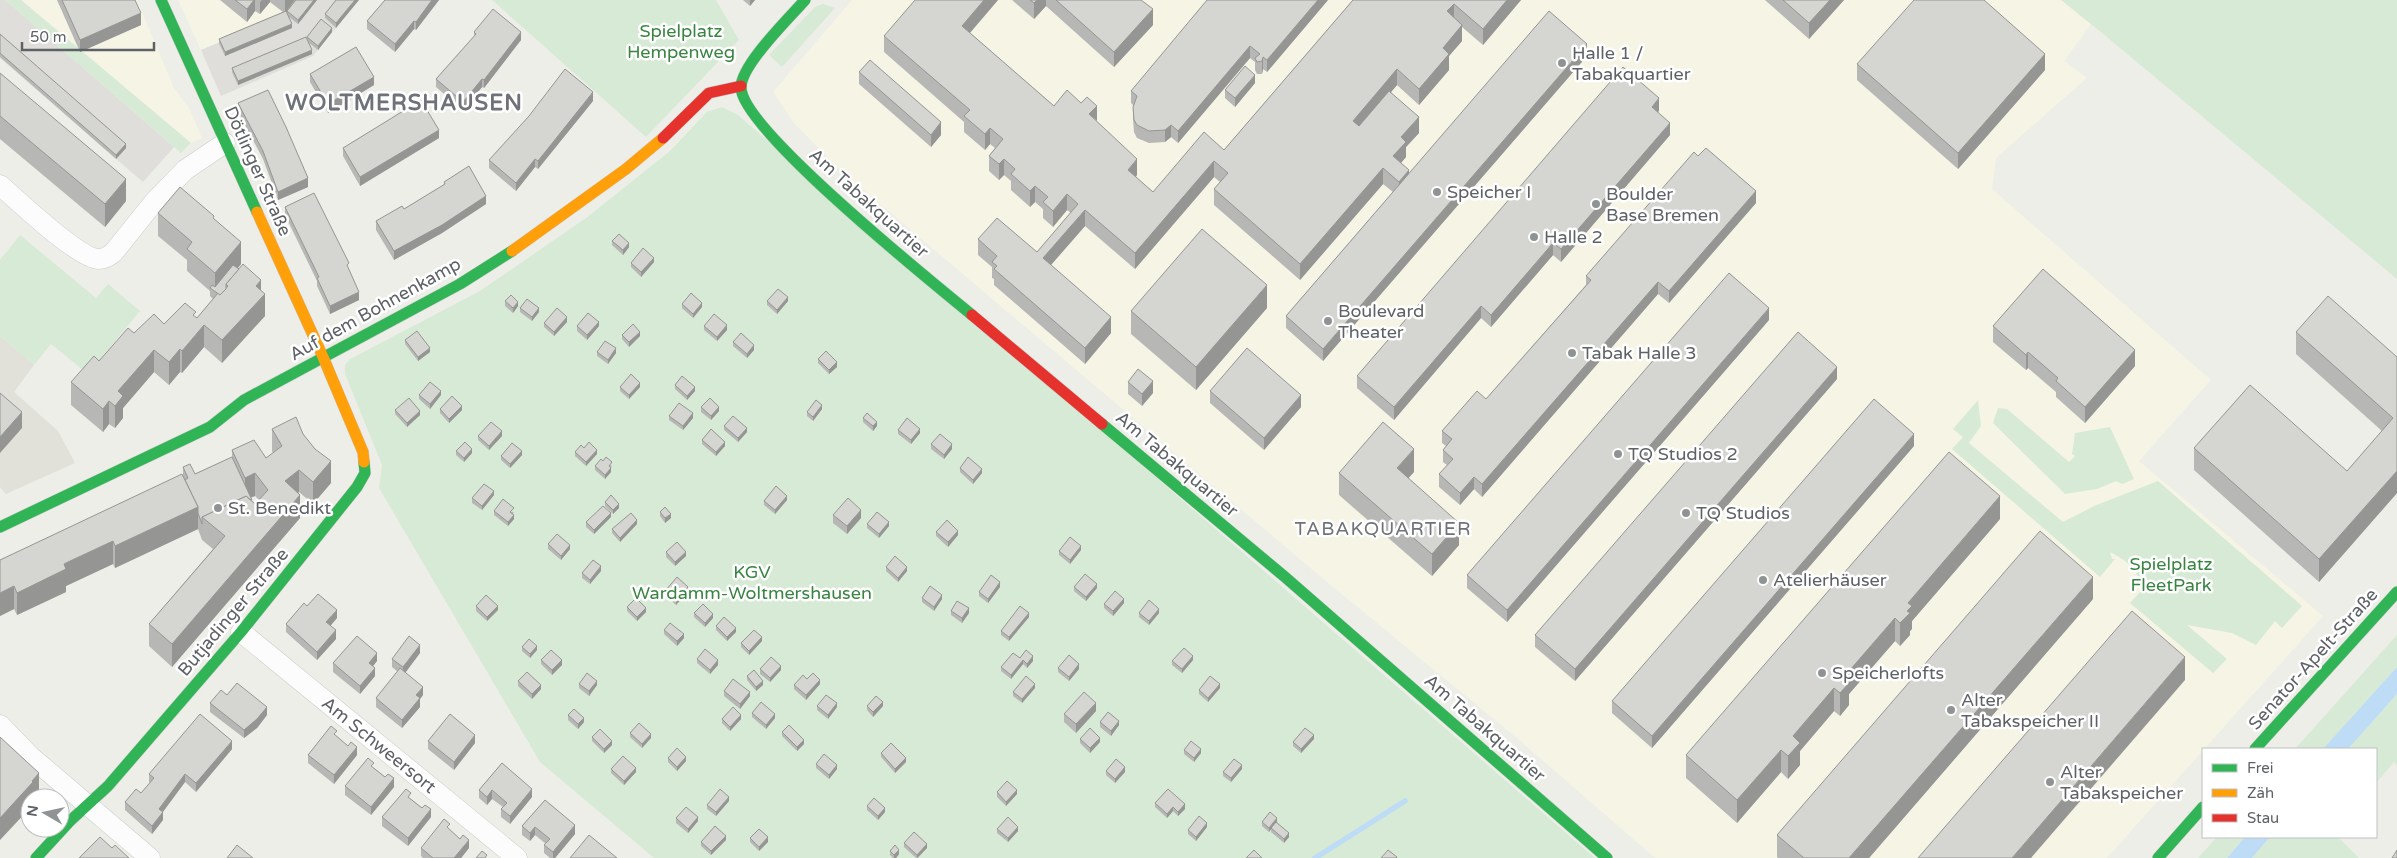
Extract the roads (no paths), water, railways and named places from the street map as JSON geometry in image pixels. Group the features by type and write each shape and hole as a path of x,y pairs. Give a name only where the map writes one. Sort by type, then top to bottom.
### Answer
{"street":[{"name":"Dötlinger Straße","path":"161,0 323,357"},
{"path":"742,86 747,67 805,0"},
{"name":"Auf dem Bohnenkamp","path":"0,527 210,427 244,400 460,284 506,255 626,169 658,143 709,94 742,86"},
{"name":"Am Tabakquartier","path":"742,86 742,98 751,111 804,172 1285,577 1607,858"},
{"path":"0,185 80,252 97,259 104,258 113,253 154,202 185,170 225,143"},
{"name":"Butjadinger Straße","path":"36,858 108,786 241,632 358,487 365,473 363,452 323,357"},
{"name":"Senator-Apelt-Straße","path":"2256,748 2397,592"},
{"name":"Am Schweersort","path":"241,632 517,858"},
{"path":"0,724 30,756 86,806 150,858"},
{"path":"2158,858 2202,808"}],"water":[{"path":"2397,667 2397,694 2349,748 2324,748"},
{"path":"2244,838 2269,838 2252,858 2227,858"}],"waterway":[{"path":"1315,858 1405,801"}],"place":[{"name":"Halle 1 / Tabakquartier","path":"1562,63"},
{"name":"Speicher I","path":"1437,192"},
{"name":"Boulder Base Bremen","path":"1596,204"},
{"name":"Halle 2","path":"1534,237"},
{"name":"Boulevard Theater","path":"1328,321"},
{"name":"Tabak Halle 3","path":"1572,353"},
{"name":"TQ Studios 2","path":"1618,454"},
{"name":"St. Benedikt","path":"218,508"},
{"name":"TQ Studios","path":"1686,513"},
{"name":"Atelierhäuser","path":"1763,580"},
{"name":"Speicherlofts","path":"1822,673"},
{"name":"Alter Tabakspeicher II","path":"1951,710"},
{"name":"Alter Tabakspeicher","path":"2050,782"}],"district":[{"name":"WOLTMERSHAUSEN","path":"404,102"},
{"name":"TABAKQUARTIER","path":"1383,528"}],"park label":[{"name":"Spielplatz Hempenweg","path":"681,41"},
{"name":"Spielplatz FleetPark","path":"2171,574"},
{"name":"KGV Wardamm-Woltmershausen","path":"752,582"}]}
